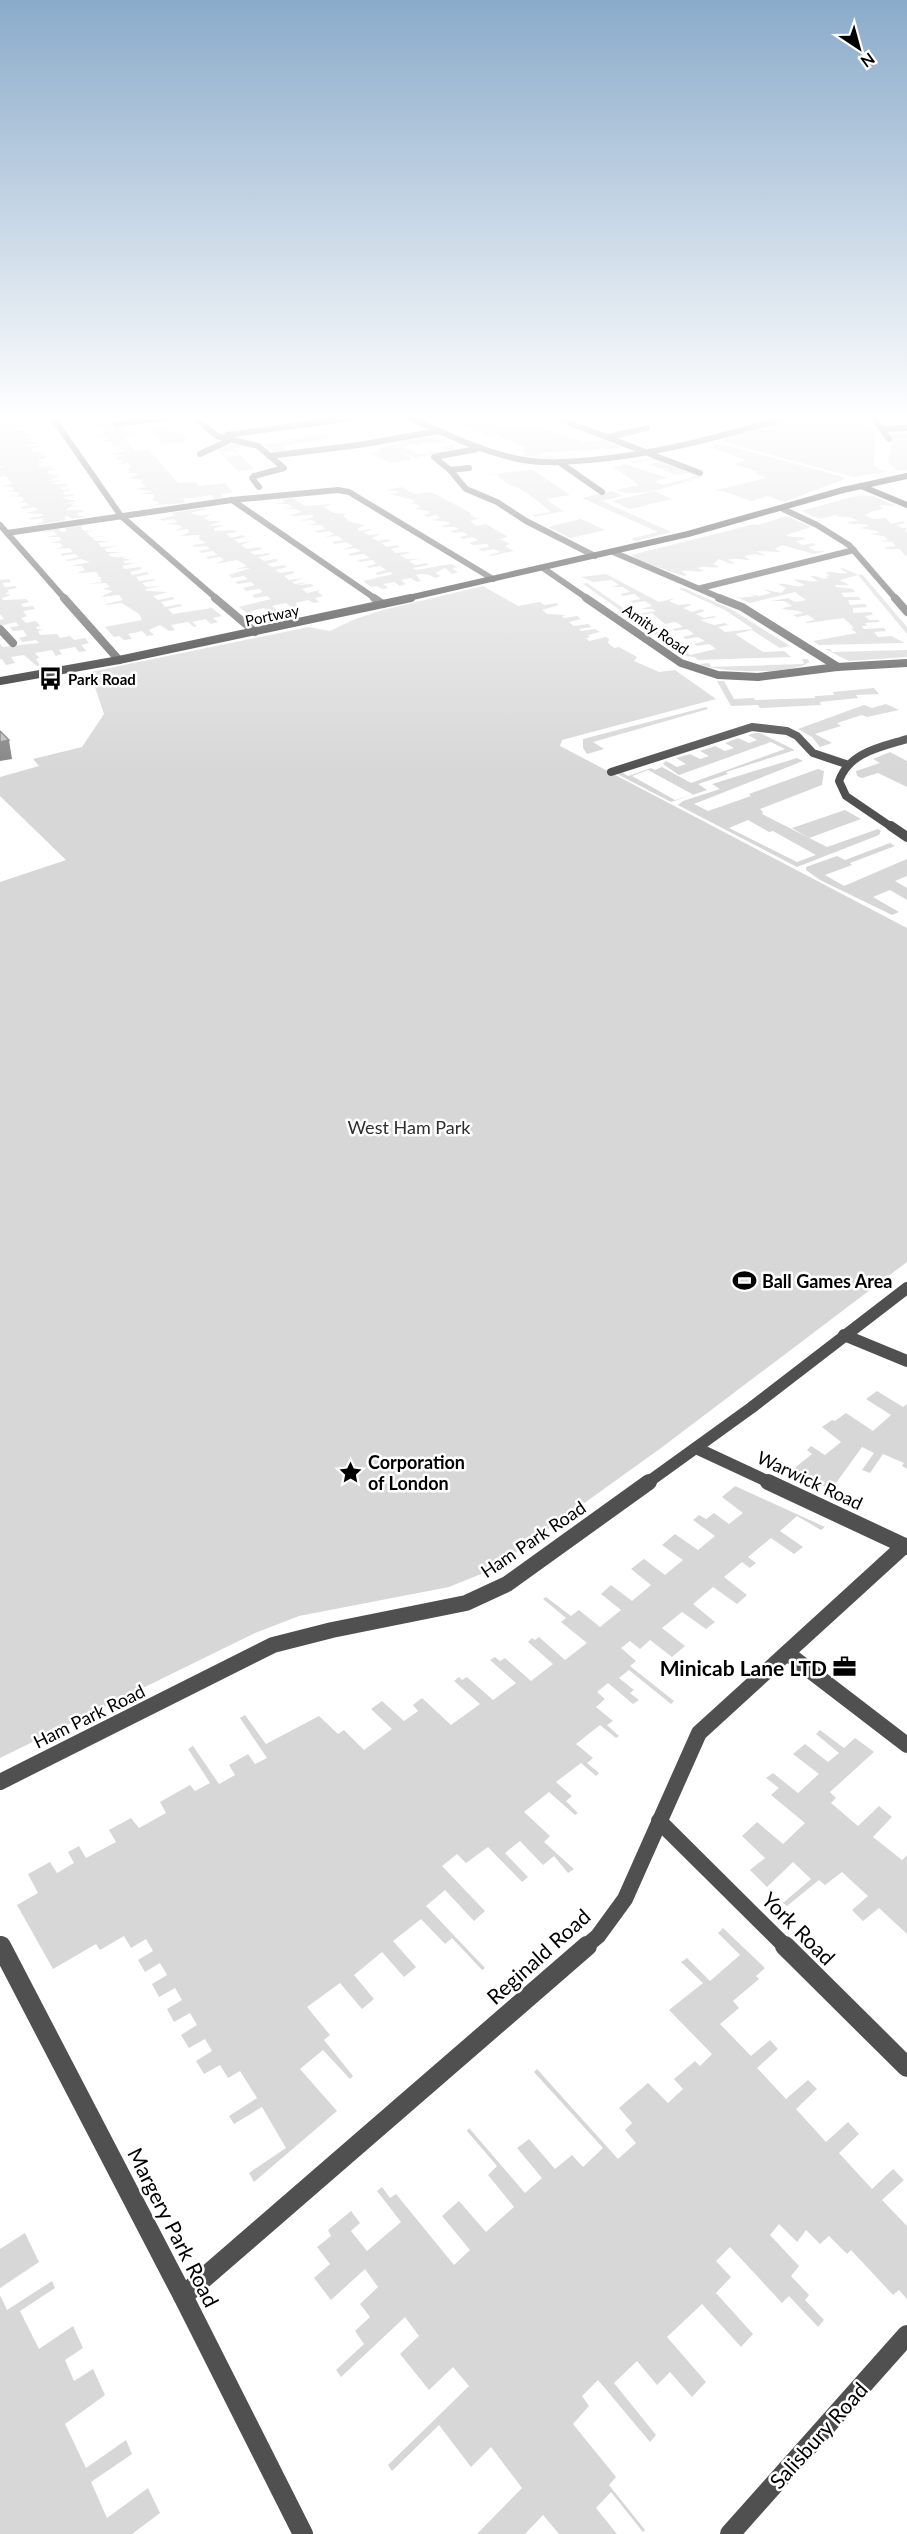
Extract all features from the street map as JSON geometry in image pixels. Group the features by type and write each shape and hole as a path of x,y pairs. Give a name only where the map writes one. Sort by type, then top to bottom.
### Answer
{"main road":[{"name":"Portway","path":"0,681 119,660 255,632 675,536"}],"street":[{"path":"10,536 119,660"},
{"path":"144,536 255,632"},
{"path":"285,536 383,604"},
{"path":"423,536 493,579"},
{"path":"556,536 595,556"},
{"path":"836,536 854,550 907,612"},
{"path":"701,588 854,550"},
{"path":"613,552 742,607 838,667"},
{"name":"Amity Road","path":"543,568 689,668 722,676 738,677 789,675 838,667 907,663"},
{"path":"0,629 13,643"},
{"path":"611,772 752,727 787,731 797,736 813,753 846,764"},
{"path":"907,739 870,751 846,764 839,781 846,796 907,837"},
{"path":"647,760 657,765"},
{"name":"Ham Park Road","path":"0,1782 273,1645 332,1630 466,1603 507,1584 696,1448 907,1288"},
{"path":"844,1335 907,1361"},
{"name":"Warwick Road","path":"696,1448 905,1546"},
{"name":"Reginald Road","path":"183,2296 598,1936 625,1899 699,1733 905,1546"},
{"path":"787,1653 907,1745"},
{"name":"York Road","path":"659,1821 907,2067"},
{"name":"Margery Park Road","path":"0,1944 183,2296 303,2534"},
{"name":"Salisbury Road","path":"730,2534 907,2336"}],"green space":[{"path":"103,536 92,538 96,541 111,541 98,543 101,547 117,546 104,549 107,552 123,552 108,554 112,557 127,556 122,558 131,560 123,561 125,563 136,563 122,566 125,569 140,567 142,569 130,572 132,575 147,572 149,574 136,577 139,581 156,580 142,583 146,587 161,586 145,589 147,591 168,592 153,596 158,600 172,597 175,599 161,602 165,607 180,604 182,606 168,609 173,614 212,608 222,616 213,618 218,622 211,624 206,619 192,622 197,626 194,627 188,622 171,625 175,630 169,631 160,625 149,630 154,635 147,636 142,631 128,634 132,639 124,640 119,636 114,637 105,627 142,620 139,614 122,603 107,605 123,600 119,595 101,597 113,591 103,589 110,587 106,583 88,584 102,582 100,579 102,578 97,576 99,575 96,572 77,573 85,570 82,566 71,566 90,562 81,559 67,561 79,557 75,554 62,556 60,554 73,552 70,548 56,549 63,546 60,543 50,543 62,540 59,537 45,537"},
{"path":"200,536 244,536 234,540 239,543 251,541 241,545 247,549 259,547 262,549 250,552 255,555 268,553 270,555 258,557 264,561 276,559 278,561 267,564 272,567 284,565 287,567 275,570 280,573 292,571 295,573 284,576 289,580 304,578 292,582 295,584 308,582 297,585 311,584 314,586 302,589 307,593 320,590 318,592 323,596 315,598 319,602 313,603 308,600 295,603 299,606 292,608 286,603 272,606 278,611 270,612 264,608 251,611 256,616 252,617 239,607 271,599 267,596 255,598 252,595 263,592 259,589 246,591 243,588 255,585 251,582 238,584 235,582 248,579 243,576 232,578 229,575 251,568 235,569 247,566 237,560 215,564 224,560 220,557 208,559 206,557 217,555 213,551 201,553 199,551 210,549 206,546 192,545 206,543 199,539"},
{"path":"338,536 376,536 372,538 378,541 388,539 391,541 381,543 387,547 397,545 400,547 391,549 396,553 410,553 400,555 406,559 419,559 409,561 415,565 426,563 429,565 413,568 416,570 451,564 457,567 452,569 458,572 452,574 445,568 435,573 441,576 435,578 418,574 416,575 421,581 417,582 411,578 401,580 406,584 400,586 394,582 383,584 388,588 371,587 363,581 393,574 390,572 378,575 375,573 386,570 380,566 369,568 367,566 376,564 373,560 360,562 357,560 370,558 364,554 350,556 348,554 361,551 355,548 342,550 353,546 346,542 335,544 332,542 343,540"},
{"path":"507,536 500,539 510,544 505,546 514,551 491,556 489,555 500,552 494,549 482,551 478,549 489,547 488,544 473,545 469,543 478,540 473,537 463,539 459,537"},
{"path":"642,536 654,536 636,541 631,539"},
{"path":"706,536 801,537 806,539 796,541 802,545 813,543 816,545 808,547 815,551 826,551 814,554 782,545 775,549 781,552 756,551 766,556 754,554 744,556 750,560 728,560 735,563 731,564 719,559 713,564 719,567 697,568 704,571 681,571 687,575 684,576 639,561 631,555"},
{"path":"884,536 907,536 907,557 899,549 885,547 896,546 892,542 878,541 888,540"},
{"path":"840,569 859,575 862,574 907,627 907,634 858,575 840,580 849,585 835,585 836,587 853,589 855,592 841,593 844,597 859,597 861,600 848,600 850,605 865,604 867,607 853,608 853,613 871,612 873,615 865,616 869,620 880,622 865,623 867,626 862,626 864,629 884,628 886,631 874,632 878,637 891,636 905,643 819,645 813,641 857,633 851,629 854,628 844,618 807,623 805,622 815,620 808,615 797,617 793,615 803,613 782,608 792,606 784,601 771,601 788,598 795,602 806,600 795,592 750,603 734,596 741,598 755,596 747,593 759,596 771,593 763,589 781,593 786,588 778,584 802,586 805,585 794,580 818,581 810,576 829,578 826,576 830,575 825,573 848,573"},
{"path":"606,574 659,602 676,598 669,601 678,605 690,604 683,608 692,612 701,609 705,611 696,614 704,618 717,617 700,620 714,625 725,623 728,625 718,627 725,632 753,629 725,610 679,589 683,588 731,609 790,646 780,648 752,630 735,634 763,652 784,651 791,657 698,660 686,656 644,627 649,626 690,655 716,649 709,644 697,646 694,644 705,641 698,637 686,639 683,637 694,634 687,629 675,631 672,629 683,627 676,622 665,624 652,613 636,616 642,621 637,622 583,584 587,583 633,615 656,611 641,609 652,606 645,601 633,603 630,601 641,599 634,594 623,596 620,594 630,592 623,587 611,587 619,585 612,580 593,582 581,577"},
{"path":"9,579 11,582 2,583 5,587 15,586 17,588 7,590 9,592 5,593 11,595 2,598 3,600 26,599 29,602 21,604 24,607 33,606 35,609 23,611 27,616 21,618 26,623 36,621 40,626 36,627 37,629 43,630 38,631 40,635 57,634 60,638 70,636 74,640 85,638 89,643 81,645 86,651 79,652 75,647 59,650 62,654 56,656 52,650 35,653 39,658 36,659 40,665 37,666 24,655 11,657 15,663 6,665 0,659 0,644 3,647 39,643 36,640 22,642 19,638 27,636 23,630 13,631 10,627 19,626 16,622 0,626 0,620 4,619 0,614 0,580"},
{"name":"West Ham Park","path":"483,586 518,606 540,602 544,605 556,603 559,605 542,610 547,614 567,615 562,616 564,618 577,616 581,619 569,622 574,626 588,624 592,627 579,629 581,631 595,629 600,632 588,635 590,637 586,638 589,641 606,637 609,639 608,643 614,648 619,647 637,657 634,661 659,672 675,670 716,699 562,740 560,746 907,928 907,1262 661,1448 491,1570 449,1587 299,1616 255,1633 0,1758 0,882 66,860 0,796 0,777 39,766 33,759 82,747 104,714 90,672 308,627 330,631 355,619 383,610"},
{"path":"825,649 830,649 832,652 907,650 907,657 849,661"},
{"path":"802,659 808,659 809,662 801,666 773,671 738,671 709,667 699,664 709,663 711,667 804,664"},
{"path":"717,681 724,681 734,699 815,698 815,696 834,695 833,692 874,688 879,694 856,695 858,698 820,702 821,705 760,708 758,705 731,706"},
{"path":"886,704 899,710 867,717 862,715 837,723 841,726 815,734 832,743 820,747 812,737 798,729 864,705 872,708"},
{"path":"706,707 708,709 593,742 604,749 587,754 583,748 583,739"},
{"path":"760,733 795,750 726,772 728,774 698,784 707,790 692,795 671,802 617,774 622,772 628,776 651,768 655,770 662,767 691,783 785,749 771,742 679,775 663,764 666,761 677,767 686,764 676,758 690,754 700,759 709,756 700,751 715,746 725,751 734,748 725,743 738,738 749,743 757,740 748,735","holes":["648,770 692,794 675,800 632,776"]},
{"path":"890,752 907,761 907,787 878,773 862,778 857,776 856,771 880,763 873,759"},
{"path":"797,758 803,761 694,804 708,811 818,769 824,771 822,785 760,809 762,814 827,847 878,829 881,831 879,835 797,867 678,805 683,801 720,789 712,784","holes":["748,820 769,832 773,831 816,855 797,862 729,828"]},
{"path":"845,810 861,819 809,838 792,828"},
{"path":"890,843 895,846 825,875 844,886 907,859 907,876 895,881 907,888 907,900 890,890 873,897 899,912 892,915 820,880 806,870 806,867 837,856 845,860"},
{"path":"877,1391 903,1407 907,1404 907,1469 902,1466 904,1463 883,1454 870,1473 862,1470 874,1453 862,1447 831,1490 791,1471 812,1454 807,1450 811,1446 825,1455 841,1442 822,1427 832,1420 835,1421 846,1413 873,1431 891,1415 866,1399"},
{"path":"735,1486 825,1527 821,1530 797,1516 780,1531 803,1547 794,1554 771,1538 748,1557 756,1563 750,1568 742,1562 724,1577 747,1595 737,1604 713,1587 693,1604 715,1622 706,1629 682,1612 662,1628 685,1646 672,1657 650,1640 640,1649 630,1641 621,1648 636,1661 630,1666 674,1701 671,1704 629,1670 619,1678 634,1690 630,1693 639,1700 633,1704 608,1683 597,1692 605,1699 596,1707 613,1721 607,1725 619,1736 616,1738 600,1725 576,1744 593,1758 587,1763 599,1773 596,1776 581,1763 556,1782 572,1796 566,1801 578,1813 575,1815 549,1792 524,1812 550,1836 544,1842 574,1869 568,1873 554,1856 543,1865 520,1841 505,1853 528,1877 522,1882 488,1847 466,1863 457,1854 442,1866 485,1911 474,1921 445,1890 426,1906 485,1968 482,1970 452,1938 445,1944 421,1919 393,1941 416,1967 404,1977 382,1952 354,1975 374,1999 362,2009 340,1983 307,2007 330,2035 324,2040 353,2076 350,2079 323,2050 300,2069 337,2111 254,2182 249,2173 286,2148 262,2107 234,2124 229,2116 257,2098 240,2071 228,2078 220,2065 204,2074 196,2061 212,2051 205,2039 189,2048 181,2035 197,2025 190,2013 174,2022 167,2009 182,2000 175,1988 159,1997 152,1984 167,1975 160,1963 145,1972 138,1960 153,1951 146,1939 131,1948 124,1936 100,1950 96,1944 53,1969 17,1905 38,1893 28,1874 50,1862 57,1873 74,1863 68,1852 79,1846 86,1858 116,1842 109,1830 131,1818 139,1828 166,1813 160,1802 190,1785 195,1791 210,1783 188,1749 193,1746 219,1784 235,1775 229,1765 248,1754 255,1764 267,1758 240,1718 245,1715 266,1744 319,1716 338,1734 344,1730 364,1750 392,1729 371,1709 382,1701 404,1721 418,1711 413,1705 422,1698 451,1725 480,1704 454,1681 459,1677 462,1680 467,1677 493,1700 516,1683 490,1660 495,1657 500,1661 505,1658 531,1681 553,1664 528,1642 532,1638 535,1640 539,1637 565,1660 587,1643 561,1622 566,1618 543,1599 546,1597 571,1616 579,1610 600,1627 621,1610 601,1594 611,1585 632,1601 651,1585 631,1569 644,1559 665,1575 683,1560 662,1545 675,1534 698,1550 715,1536 693,1520 699,1515 706,1519 714,1513 729,1524 743,1513 722,1497"},
{"path":"820,1730 844,1748 855,1738 874,1752 830,1792 836,1798 831,1803 858,1826 879,1806 892,1817 873,1837 902,1860 907,1855 907,1934 879,1908 863,1921 852,1910 868,1896 842,1872 825,1885 819,1880 787,1906 783,1903 811,1879 793,1862 767,1887 750,1870 765,1858 742,1836 757,1822 783,1844 805,1823 771,1795 779,1788 766,1778 773,1773 798,1793 819,1774 793,1754 805,1744 828,1762 839,1753 816,1734"},
{"path":"723,1928 765,1968 756,1976 759,1979 733,2001 739,2008 720,2024 751,2056 770,2040 778,2049 757,2068 786,2099 808,2080 817,2089 796,2109 826,2142 848,2122 859,2134 839,2153 872,2189 893,2169 904,2180 882,2200 907,2226 907,2299 899,2290 893,2295 851,2250 847,2254 829,2236 820,2244 806,2230 797,2242 779,2224 770,2235 799,2266 791,2276 809,2295 805,2300 824,2320 818,2327 789,2296 782,2303 730,2247 716,2261 731,2277 716,2293 753,2334 741,2347 702,2304 667,2337 706,2382 692,2397 670,2372 657,2385 637,2361 614,2383 656,2435 650,2442 598,2380 582,2396 589,2406 573,2424 616,2477 609,2485 645,2530 643,2532 611,2492 596,2508 617,2534 559,2534 543,2515 525,2534 477,2534 522,2488 491,2447 471,2467 439,2425 392,2471 388,2465 469,2386 453,2367 429,2390 400,2354 419,2336 405,2317 341,2377 336,2370 364,2344 355,2331 370,2317 360,2304 378,2287 365,2269 331,2300 314,2278 330,2264 317,2247 331,2236 328,2230 351,2211 360,2223 351,2231 367,2251 401,2222 377,2191 382,2187 390,2198 396,2194 454,2265 470,2250 442,2216 459,2201 486,2232 514,2207 488,2175 497,2166 467,2131 469,2128 525,2193 542,2178 517,2148 529,2139 555,2169 572,2155 583,2167 603,2148 534,2072 537,2069 618,2159 636,2143 625,2130 632,2123 619,2108 648,2083 668,2103 683,2089 674,2079 695,2061 700,2066 712,2054 669,2010 703,1983 681,1962 687,1958 710,1981 740,1955 718,1933"},
{"path":"25,2233 39,2262 0,2288 0,2249"},
{"path":"52,2281 55,2288 20,2311 39,2349 73,2326 83,2348 65,2360 74,2381 93,2369 105,2395 65,2424 86,2468 126,2440 132,2454 91,2482 107,2518 148,2488 160,2513 132,2534 0,2534 0,2295 7,2310"}],"building":[{"path":"0,731 9,740 0,742"}],"place":[{"name":"Park Road","path":"50,679"},
{"name":"Ball Games Area","path":"744,1281"},
{"name":"Corporation of London","path":"350,1472"},
{"name":"Minicab Lane LTD","path":"845,1667"}]}
